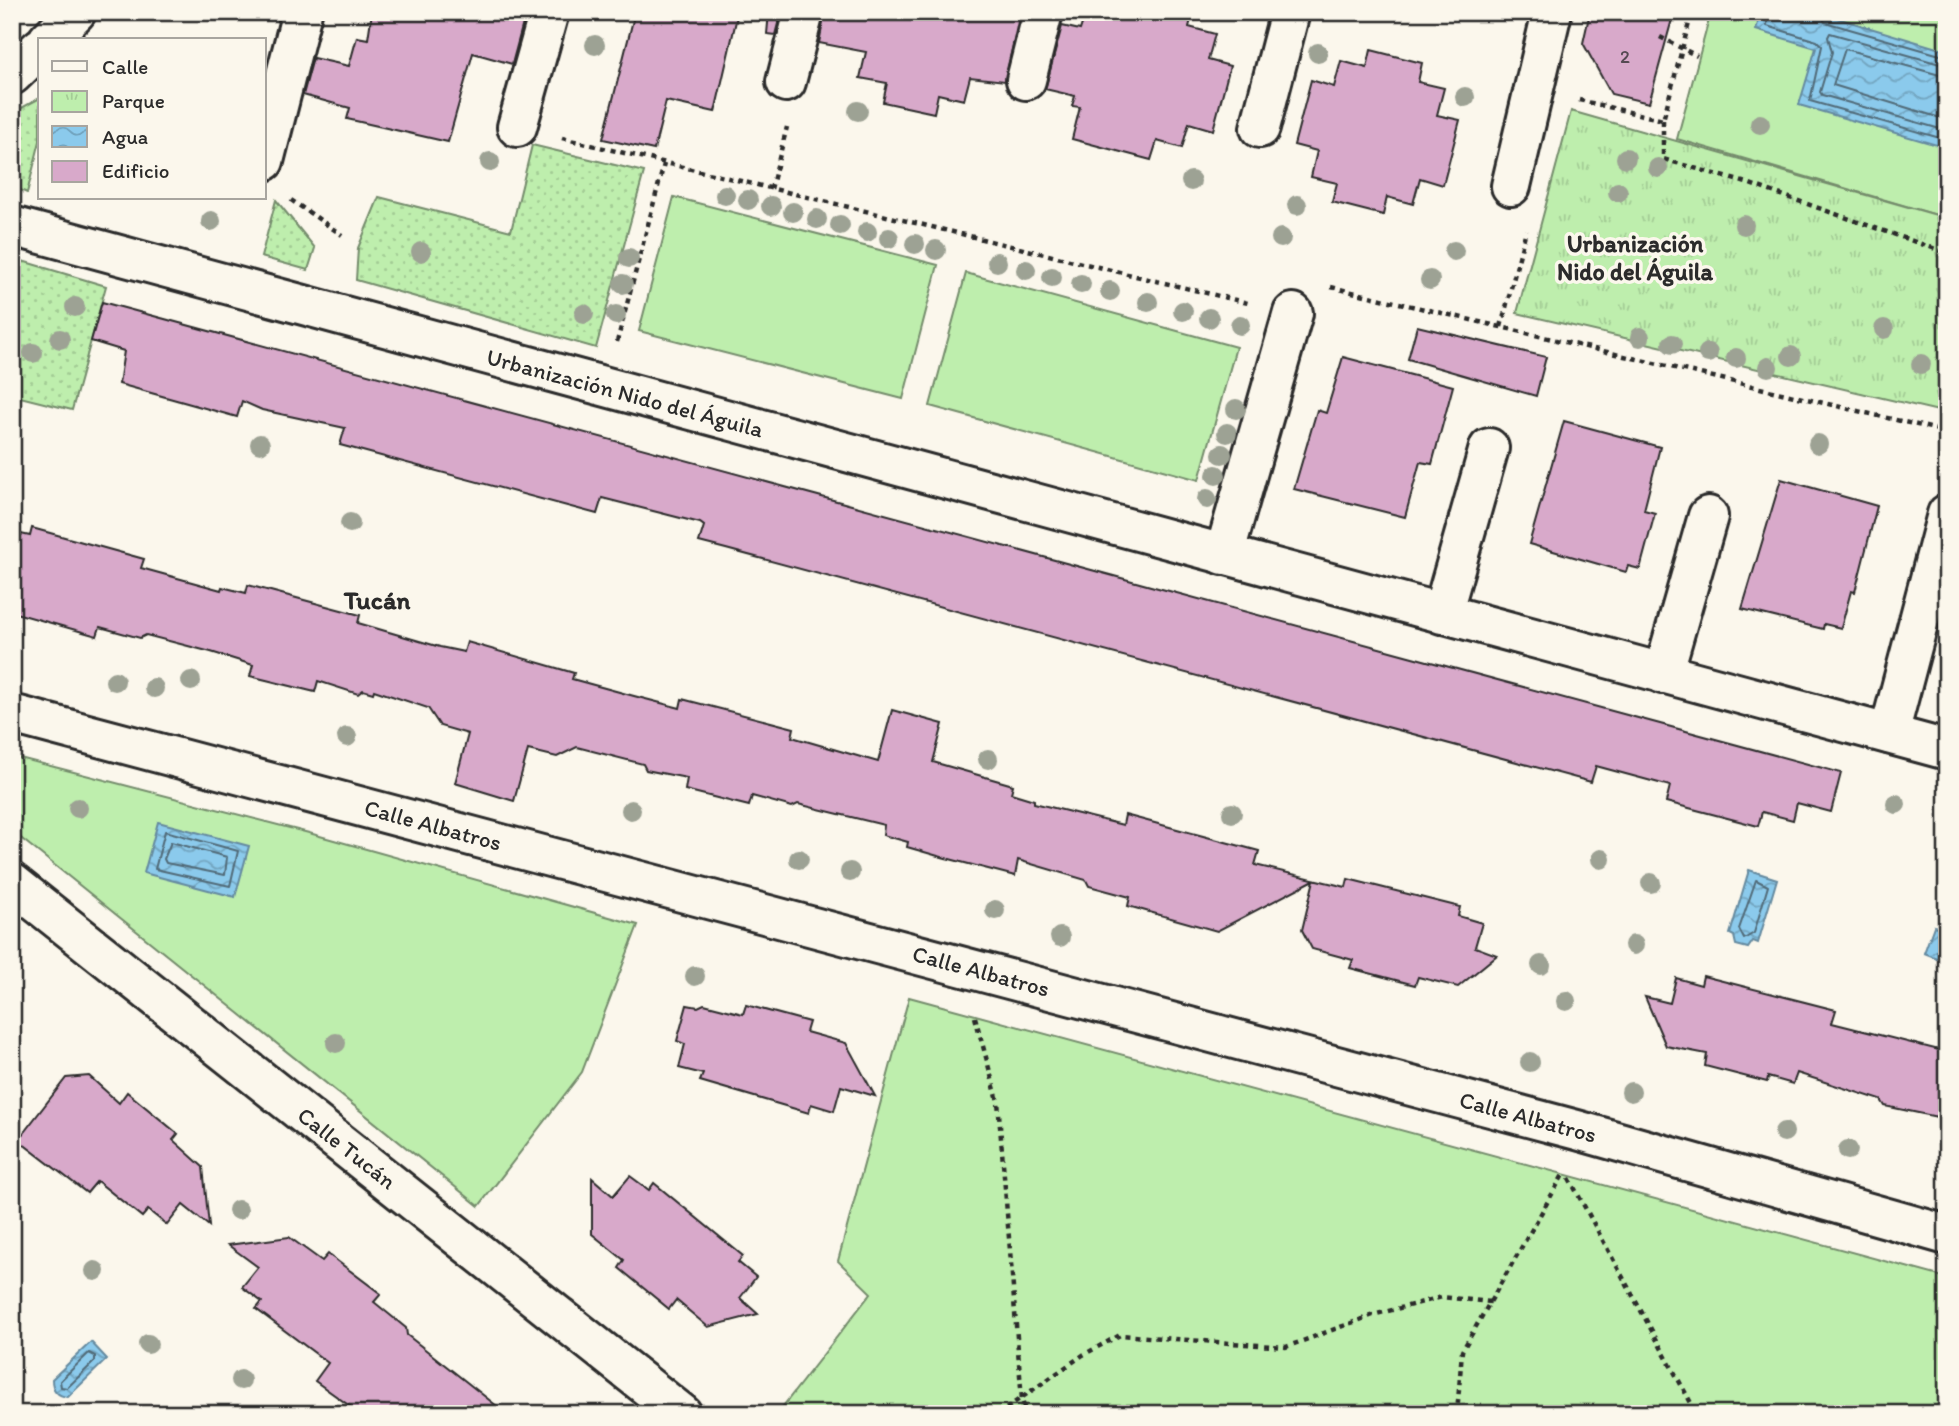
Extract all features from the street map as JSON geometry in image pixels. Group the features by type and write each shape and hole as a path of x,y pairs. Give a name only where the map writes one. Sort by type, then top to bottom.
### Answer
{"street":[{"path":"50,38 76,12"},
{"path":"266,152 302,12"},
{"path":"517,127 549,12"},
{"path":"786,82 804,12"},
{"path":"1026,80 1043,12"},
{"path":"1259,128 1290,12"},
{"path":"1510,186 1552,12"},
{"path":"12,75 38,50"},
{"name":"Urbanización Nido del Águila","path":"19,229 1947,750"},
{"path":"1224,555 1293,313"},
{"path":"1442,614 1489,448"},
{"path":"1889,734 1947,514"},
{"path":"1664,674 1708,516"},
{"name":"Calle Albatros","path":"12,714 1577,1130 1947,1235"},
{"name":"Calle Tucán","path":"12,883 682,1414"}],"path":[{"path":"1692,12 1664,120 1663,159 1750,184 1947,253"},
{"path":"1660,37 1697,56"},
{"path":"771,189 792,106 786,82"},
{"path":"1534,88 1664,120"},
{"path":"517,127 1293,313 1320,285 1947,432"},
{"path":"605,388 664,164"},
{"path":"1501,327 1532,205 1510,186"},
{"path":"287,197 342,235"},
{"path":"962,965 998,1101 1022,1400 1026,1414"},
{"path":"1457,1414 1461,1351 1566,1171 1697,1414"},
{"path":"998,1414 1022,1400 1083,1354 1121,1335 1286,1347 1373,1315 1442,1297 1491,1302"}],"green space":[{"path":"1711,12 1947,12 1947,218 1677,139"},
{"path":"38,99 38,149 27,193 12,186 12,113"},
{"path":"1571,111 1947,218 1947,413 1517,313"},
{"path":"532,145 644,172 596,348 356,280 358,248 379,197 511,231"},
{"path":"674,197 938,265 903,399 639,331"},
{"path":"276,200 315,248 308,270 261,257"},
{"path":"12,258 106,286 72,410 12,395"},
{"path":"966,273 1236,347 1199,480 930,406"},
{"path":"12,756 309,833 638,925 582,1072 479,1206 12,831"},
{"path":"909,997 1947,1278 1947,1414 777,1414 871,1293 838,1261"}],"water":[{"path":"1761,12 1817,12 1947,51 1947,148 1799,105 1816,48 1756,30"},
{"path":"158,822 249,846 235,897 144,873"},
{"path":"1749,870 1777,879 1758,943 1753,941 1748,948 1736,945 1734,936 1730,934"},
{"path":"1934,926 1947,930 1947,962 1924,953"},
{"path":"91,1342 107,1359 68,1397 58,1394 52,1379"}],"building":[{"path":"372,12 526,12 512,64 473,53 448,142 347,119 350,108 303,95 313,58 349,66 357,37 368,39"},
{"path":"635,12 738,12 715,112 666,101 654,150 603,139"},
{"path":"769,12 781,12 775,35 767,34"},
{"path":"825,12 997,12 1019,17 1005,81 970,77 964,100 938,94 934,113 883,102 887,83 860,78 866,52 819,43"},
{"path":"1086,12 1193,12 1189,27 1215,34 1208,60 1230,66 1213,130 1189,123 1182,148 1157,141 1151,160 1072,139 1080,107 1072,106 1075,96 1045,89 1062,26 1080,30"},
{"path":"1590,12 1674,12 1649,103 1611,94 1583,43"},
{"path":"1371,50 1422,63 1418,82 1444,88 1437,115 1460,120 1443,185 1420,178 1413,204 1387,197 1383,215 1332,202 1337,183 1311,177 1317,151 1294,145 1311,80 1334,87 1341,61 1367,68"},
{"path":"102,302 1841,773 1831,812 1797,803 1793,820 1762,812 1758,826 1666,802 1670,786 1596,766 1591,782 699,542 704,526 700,523 602,498 597,514 340,445 345,428 262,410 242,401 237,417 119,384 124,351 91,341"},
{"path":"1417,326 1546,357 1536,396 1408,359"},
{"path":"1343,357 1453,386 1432,464 1420,462 1405,517 1294,489 1317,410 1326,413"},
{"path":"1564,421 1660,447 1644,510 1655,513 1640,569 1628,566 1626,572 1529,544"},
{"path":"1781,479 1877,506 1855,592 1851,591 1841,628 1824,624 1823,629 1742,609"},
{"path":"32,528 144,559 141,568 221,590 222,587 246,593 248,585 360,615 358,623 440,647 464,652 467,642 574,673 572,679 634,696 680,708 682,699 794,728 792,737 878,762 892,710 943,724 933,762 1013,785 1011,793 1034,800 1034,803 1123,825 1125,815 1259,851 1255,865 1346,887 1348,879 1460,907 1458,916 1482,923 1475,947 1497,955 1458,987 1418,977 1415,985 1350,968 1353,960 1312,949 1302,930 1314,880 1217,931 1128,906 1130,897 1089,886 1086,880 1018,860 1015,876 907,847 908,842 883,835 884,825 798,804 792,807 752,796 749,806 685,790 687,778 646,770 643,764 577,747 557,757 528,750 514,801 455,783 468,734 440,726 428,708 374,690 373,693 363,690 358,694 318,681 315,692 250,676 253,665 211,652 146,635 140,638 100,627 97,636 12,612 12,532 30,536"},
{"path":"1703,976 1836,1010 1832,1023 1947,1052 1947,1119 1885,1106 1881,1100 1797,1073 1793,1084 1768,1077 1767,1082 1705,1066 1707,1054 1666,1046 1645,997 1670,1003 1676,978 1701,985"},
{"path":"704,1004 743,1014 746,1005 809,1022 806,1032 846,1043 875,1096 841,1086 834,1111 811,1104 809,1113 700,1081 703,1074 679,1068 685,1044 677,1041 687,1005 698,1007"},
{"path":"89,1076 119,1103 127,1092 178,1134 173,1140 203,1167 209,1226 183,1205 167,1225 148,1210 142,1217 97,1181 87,1193 18,1140 66,1078"},
{"path":"630,1176 649,1190 654,1183 743,1256 738,1262 756,1277 740,1298 758,1314 708,1327 676,1300 669,1309 619,1268 624,1260 592,1234 592,1178 613,1196"},
{"path":"289,1237 322,1261 328,1254 381,1294 374,1302 406,1328 407,1335 507,1414 361,1414 315,1381 328,1363 256,1309 262,1302 242,1287 258,1267 228,1245"}],"district":[{"name":"Urbanización Nido del Águila","path":"1635,258"},
{"name":"Tucán","path":"377,600"}]}
